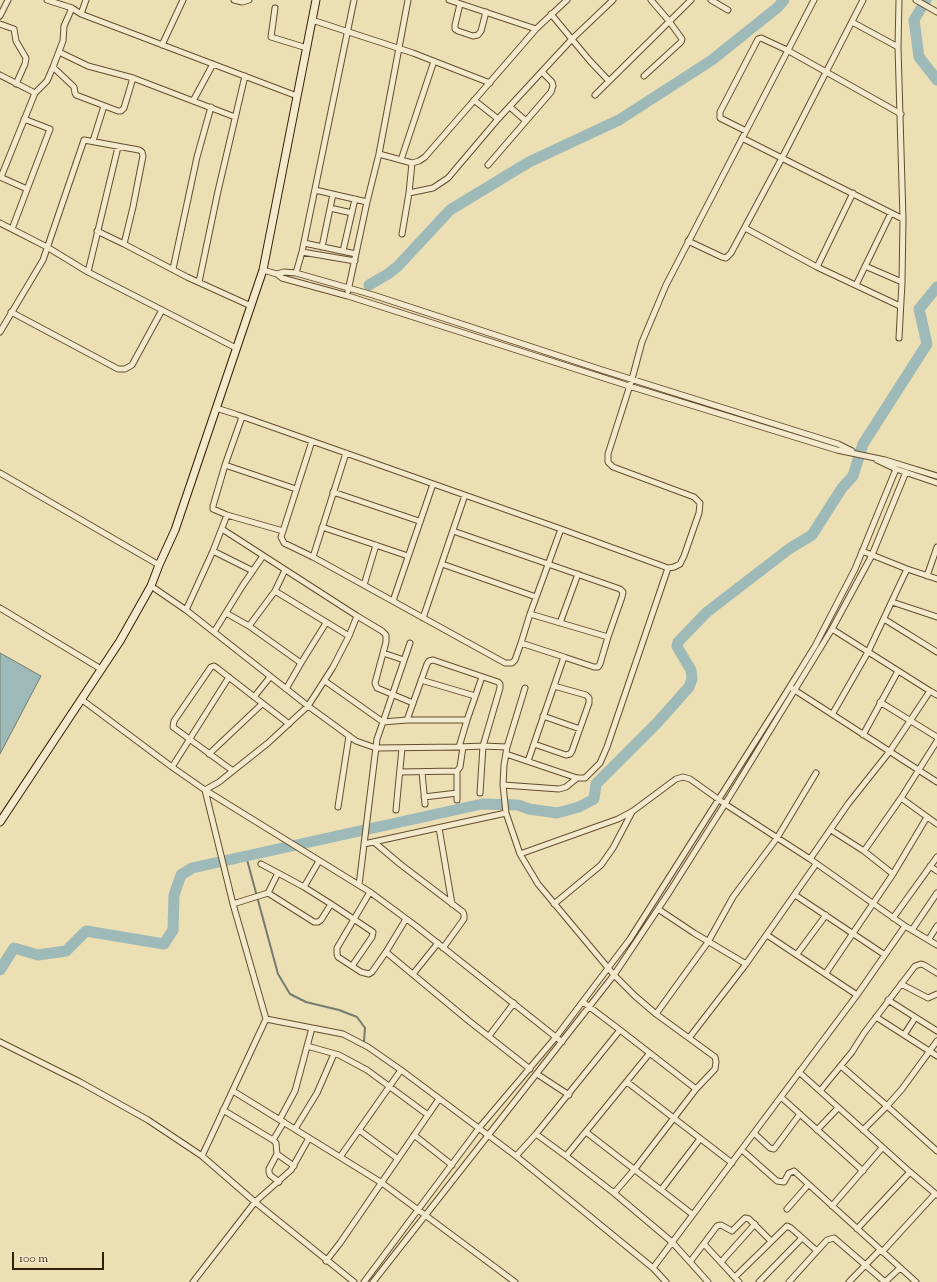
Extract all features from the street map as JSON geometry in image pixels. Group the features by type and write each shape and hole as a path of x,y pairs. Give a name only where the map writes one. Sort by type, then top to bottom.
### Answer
{"main road":[{"path":"0,822 120,641 151,586 175,530 263,270 316,0"}],"street":[{"path":"0,16 8,0"},
{"path":"47,0 72,8 80,14 297,96"},
{"path":"80,14 86,0"},
{"path":"162,45 183,0"},
{"path":"234,0 242,2 249,0"},
{"path":"296,273 304,243 354,0"},
{"path":"348,296 367,202 379,154 408,0"},
{"path":"449,0 536,29"},
{"path":"379,154 412,163 425,157 536,29 567,0"},
{"path":"409,193 433,188 444,182 572,39 613,0"},
{"path":"644,76 681,42 682,36 651,0"},
{"path":"595,95 669,20 691,0"},
{"path":"711,0 728,10"},
{"path":"216,408 561,528 668,568 680,564 699,512 700,502 694,497 613,467 608,462 608,454 642,342 666,285 814,0"},
{"path":"688,241 722,257 726,258 732,253 863,0"},
{"path":"899,0 898,47 903,219 899,338"},
{"path":"917,0 937,12"},
{"path":"460,4 455,29 473,36 478,35 481,31 486,12"},
{"path":"27,189 0,177 35,93 43,86 53,67 63,41 64,26 72,8"},
{"path":"275,8 271,37 307,48"},
{"path":"551,14 609,81"},
{"path":"312,20 398,48 490,83"},
{"path":"852,22 898,47"},
{"path":"0,24 14,29 16,41 26,58 25,64 16,84"},
{"path":"746,130 720,118 720,112 758,39 764,38 900,114"},
{"path":"59,52 88,66 133,78 235,117"},
{"path":"401,160 434,61"},
{"path":"193,101 212,64"},
{"path":"53,67 74,86 74,93 76,95 118,112 124,108 133,78"},
{"path":"488,165 526,122 552,89 552,82 542,72"},
{"path":"0,75 35,93"},
{"path":"199,282 204,253 245,76"},
{"path":"474,100 498,120"},
{"path":"93,141 104,106"},
{"path":"173,269 195,165 210,107"},
{"path":"510,107 526,122"},
{"path":"12,229 50,129 24,119"},
{"path":"742,138 903,219"},
{"path":"0,332 40,267 84,140 142,152 143,156 124,244"},
{"path":"88,272 118,147"},
{"path":"402,234 409,193 412,163"},
{"path":"315,190 367,202"},
{"path":"817,267 853,193"},
{"path":"322,247 333,194"},
{"path":"343,251 355,199"},
{"path":"330,208 352,212"},
{"path":"856,285 891,213"},
{"path":"0,223 47,247 88,272 236,348"},
{"path":"745,228 817,267 900,306"},
{"path":"97,231 251,306"},
{"path":"304,243 356,254"},
{"path":"302,252 355,261"},
{"path":"865,266 902,282"},
{"path":"263,270 277,274 282,278 348,296 629,386 837,450 897,463 937,476"},
{"path":"277,274 284,272 296,273 349,288 838,444 856,453"},
{"path":"11,312 118,369 125,369 132,365 162,310"},
{"path":"238,415 225,465 212,506 213,509 216,512 283,531"},
{"path":"312,441 283,531 282,537 284,543 313,557 505,663 512,663 515,660 561,528"},
{"path":"313,557 346,453"},
{"path":"874,458 896,469 937,482"},
{"path":"225,465 296,489"},
{"path":"364,1282 479,1128 530,1069 630,939 790,686 818,639 855,569 896,469"},
{"path":"373,1282 614,975 658,909 725,804 832,629 872,555 906,472"},
{"path":"0,473 159,566"},
{"path":"393,601 419,521 433,484"},
{"path":"333,492 419,521"},
{"path":"423,618 465,495"},
{"path":"186,610 213,551 227,515"},
{"path":"322,527 408,556"},
{"path":"222,529 382,631 386,635 386,642 375,683 377,688 413,704"},
{"path":"453,531 620,589 623,592 598,667 521,643"},
{"path":"364,585 376,545"},
{"path":"927,576 937,547"},
{"path":"213,551 253,571"},
{"path":"862,551 937,579"},
{"path":"214,632 264,556"},
{"path":"442,564 536,597"},
{"path":"506,754 577,778 585,778 590,774 600,762 607,747 668,568"},
{"path":"833,713 868,652 907,569"},
{"path":"249,626 275,591 285,570"},
{"path":"560,622 578,574"},
{"path":"151,586 186,610 270,677 356,741 376,748 507,747"},
{"path":"275,591 349,636"},
{"path":"892,602 937,617"},
{"path":"0,608 101,669"},
{"path":"226,613 249,626 301,663"},
{"path":"530,614 608,637"},
{"path":"206,790 219,782 268,743 308,706 325,681 349,636 357,616"},
{"path":"884,619 937,652"},
{"path":"286,689 326,623"},
{"path":"832,629 937,695"},
{"path":"359,885 377,739 410,643"},
{"path":"383,653 404,660"},
{"path":"528,761 564,657"},
{"path":"407,720 429,661 432,660 498,682 500,684 483,746 480,792"},
{"path":"232,771 173,727 174,721 211,667 217,668 288,724"},
{"path":"863,735 898,671"},
{"path":"172,768 229,677"},
{"path":"254,697 270,677"},
{"path":"457,800 457,771 460,766 461,747 467,720 482,677"},
{"path":"421,680 475,696"},
{"path":"325,681 383,722 407,720 467,720"},
{"path":"534,744 566,755 570,754 580,729 589,698 586,695 554,686"},
{"path":"790,686 937,782"},
{"path":"525,688 507,747 504,765 506,811 520,854 533,878 608,969 635,996 656,1014 712,1054 715,1057 716,1062 715,1069 696,1089 634,1170 614,1193"},
{"path":"810,858 848,804 890,751 930,691"},
{"path":"81,699 172,768 370,892 438,943 562,1042"},
{"path":"880,702 937,737"},
{"path":"209,754 262,704"},
{"path":"543,716 580,729"},
{"path":"338,807 349,736"},
{"path":"864,850 901,798 937,741"},
{"path":"396,810 402,748"},
{"path":"400,772 457,771"},
{"path":"422,772 425,804"},
{"path":"656,1014 708,942 733,897 777,838 816,773"},
{"path":"520,854 618,819 633,811 676,779 683,777 690,779 725,804 810,858 816,864 873,902 893,918 937,945"},
{"path":"504,787 559,789 566,787 577,778"},
{"path":"202,1156 266,1019 233,904 206,790"},
{"path":"424,797 457,793"},
{"path":"901,798 937,824"},
{"path":"364,844 439,828 506,811"},
{"path":"554,904 601,865 613,848 633,811"},
{"path":"826,974 893,874 927,817"},
{"path":"439,828 452,904"},
{"path":"830,830 864,850 893,874"},
{"path":"374,842 464,915 461,923 443,948"},
{"path":"893,918 937,857"},
{"path":"304,887 319,861"},
{"path":"261,864 304,887 371,930 373,934 352,966"},
{"path":"689,1038 746,964 816,864"},
{"path":"930,866 937,871"},
{"path":"233,904 266,893 278,873"},
{"path":"370,892 336,951 338,957 365,974 369,974 386,952 406,919"},
{"path":"266,893 314,922 321,920 331,904"},
{"path":"912,930 937,893"},
{"path":"795,895 885,955"},
{"path":"658,909 708,942 746,964"},
{"path":"797,954 826,916"},
{"path":"653,1268 857,995 906,926"},
{"path":"928,939 937,926"},
{"path":"767,935 857,995"},
{"path":"413,974 438,943"},
{"path":"386,952 530,1069"},
{"path":"820,1091 841,1066 888,1000 918,964 924,965 937,973"},
{"path":"901,984 928,998 937,994"},
{"path":"888,1000 937,1031"},
{"path":"583,1002 696,1089"},
{"path":"489,1036 514,1003"},
{"path":"876,1017 937,1056"},
{"path":"904,1035 915,1018"},
{"path":"266,1019 343,1034 368,1048 401,1070 516,1156 653,1268 666,1282"},
{"path":"273,1140 295,1091 312,1028"},
{"path":"516,1156 569,1095 620,1030"},
{"path":"863,1130 902,1089 937,1041"},
{"path":"0,1042 80,1082 148,1120 202,1156 326,1261 354,1282"},
{"path":"307,1046 334,1054 367,1070 428,1114"},
{"path":"295,1129 317,1093 334,1054"},
{"path":"566,1156 650,1054"},
{"path":"841,1066 937,1151"},
{"path":"340,1157 401,1070"},
{"path":"799,1072 936,1195 849,1282"},
{"path":"537,1074 569,1095"},
{"path":"627,1082 732,1163"},
{"path":"232,1091 282,1120 382,1183 515,1282"},
{"path":"781,1097 863,1171"},
{"path":"326,1261 382,1183 439,1098"},
{"path":"817,1130 838,1108"},
{"path":"223,1110 276,1143 277,1154 269,1169 269,1172 270,1175 279,1182"},
{"path":"754,1133 770,1148 774,1149 800,1114"},
{"path":"360,1130 398,1159"},
{"path":"586,1132 692,1214"},
{"path":"536,1134 614,1193 672,1242 708,1282"},
{"path":"414,1135 452,1165"},
{"path":"193,1282 255,1202 279,1182 294,1166 309,1138"},
{"path":"661,1190 700,1139"},
{"path":"832,1206 882,1148"},
{"path":"742,1150 775,1180 784,1182 788,1173 794,1171 916,1282"},
{"path":"277,1154 294,1166"},
{"path":"857,1229 910,1172"},
{"path":"787,1209 808,1185"},
{"path":"690,1262 719,1225 732,1231 745,1218 748,1218 755,1224 771,1241"},
{"path":"721,1262 755,1224"},
{"path":"735,1277 787,1226 817,1251"},
{"path":"759,1282 802,1238"},
{"path":"789,1282 827,1240 834,1238 885,1282 900,1268"},
{"path":"704,1244 739,1282"}],"water":[{"path":"0,653 41,676 0,754"}],"waterway":[{"path":"369,285 388,274 398,266 450,210 529,162 619,120 712,60 778,7 784,0"},
{"path":"926,0 914,20 919,57 937,80"},
{"path":"0,970 14,948 38,955 66,951 86,931 164,944 173,930 174,895 181,875 192,868 482,804 518,805 529,809 557,813 579,807 594,799 596,784 657,723 689,687 692,679 691,670 677,646 678,642 707,612 789,549 812,535 842,488 853,476 863,444 927,344 919,309 937,287"},
{"path":"246,856 278,974 290,994 306,1002 339,1010 357,1017 365,1028 364,1041"}]}
